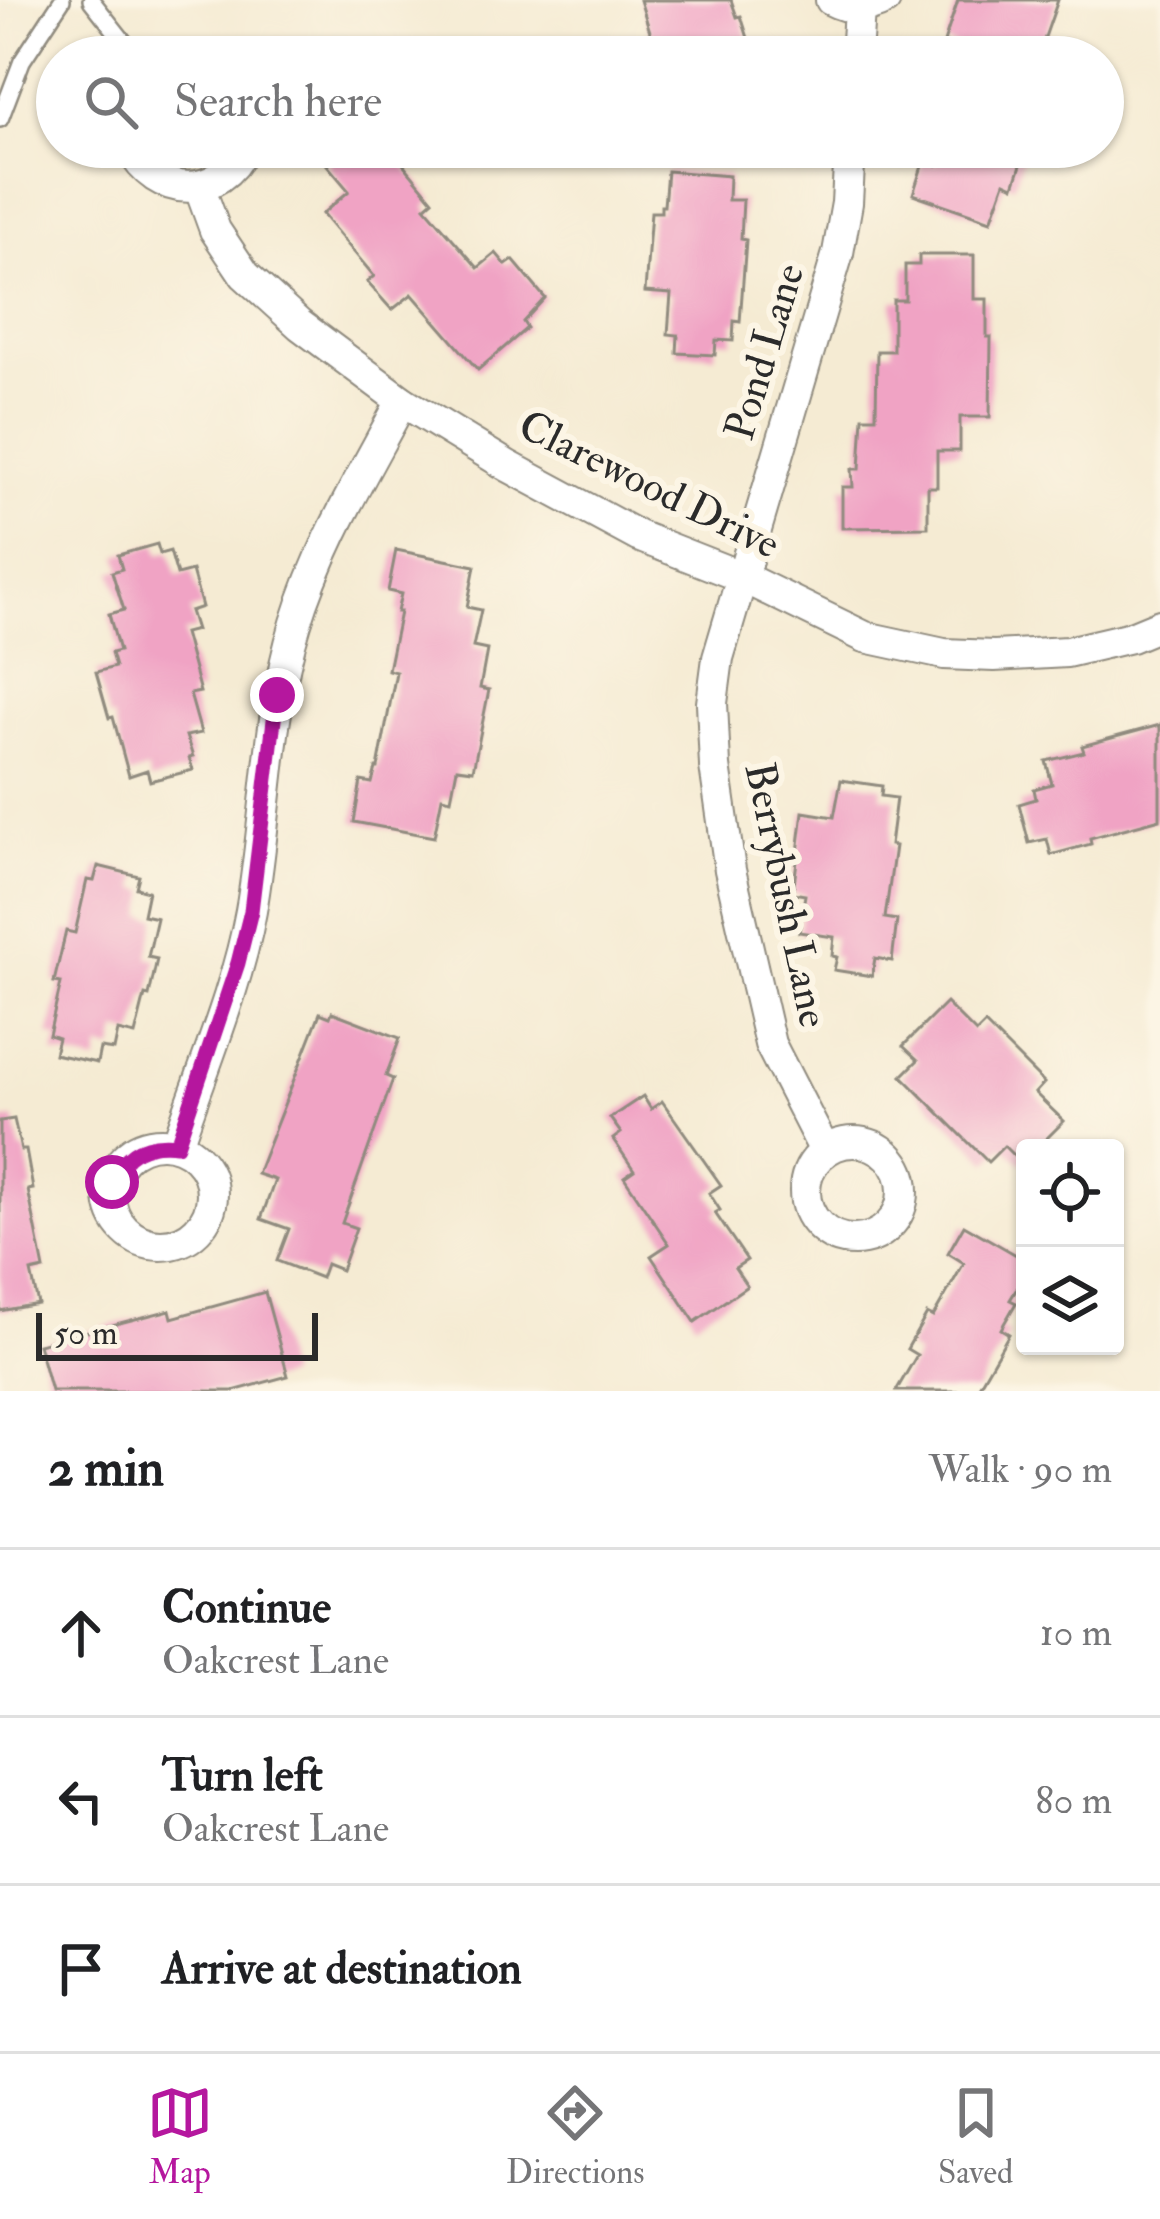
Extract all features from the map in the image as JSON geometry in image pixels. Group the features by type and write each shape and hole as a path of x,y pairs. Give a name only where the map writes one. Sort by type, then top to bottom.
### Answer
{"street":[{"path":"857,36 858,3"},
{"path":"142,168 158,181 178,187 199,187 232,168"},
{"name":"Pond Lane","path":"742,577 838,253 849,168"},
{"name":"Clarewood Drive","path":"199,187 215,230 245,274 300,325 402,401 508,466 638,536 742,577 866,637 944,654 1067,652 1160,625"},
{"path":"177,1145 251,911 277,695 296,622 322,554 402,401"},
{"name":"Berrybush Lane","path":"742,577 718,658 712,703 715,766 730,870 770,1044 825,1151"}],"lane":[{"path":"38,36 62,0"},
{"path":"91,0 119,36"},
{"path":"0,119 22,61 36,40"}],"building":[{"path":"640,0 731,0 747,36 651,36"},
{"path":"958,0 1058,0 1045,36 946,36"},
{"path":"330,168 406,168 433,200 425,207 478,268 496,253 506,265 513,260 545,298 523,322 527,328 478,370 412,294 392,310 367,282 374,276 322,214 349,191"},
{"path":"921,168 1020,168 1014,186 1005,182 991,221 913,194"},
{"path":"667,171 729,176 728,200 743,200 741,239 746,240 740,322 734,321 733,341 716,340 715,355 677,353 678,335 668,334 671,294 645,292 651,212 661,212 664,206"},
{"path":"919,255 974,255 974,299 987,299 987,337 991,337 990,417 960,417 960,451 937,451 937,487 928,487 928,527 842,528 842,487 853,487 852,469 860,469 863,417 876,417 877,351 893,351 893,300 905,300 905,265 919,265"},
{"path":"157,544 160,554 170,551 177,575 192,571 202,607 190,611 196,630 184,633 200,692 190,694 201,733 186,736 193,770 150,781 147,770 129,776 96,672 115,667 111,653 119,651 109,614 124,610 112,572 122,569 118,555"},
{"path":"396,550 475,566 467,607 481,610 473,647 487,650 480,688 489,690 473,770 457,768 451,799 442,797 434,837 354,822 361,781 372,783 378,768 396,672 388,670 401,594 388,591"},
{"path":"1160,725 1160,819 1090,838 1091,844 1051,855 1047,839 1029,843 1019,804 1036,799 1034,789 1052,784 1046,761"},
{"path":"841,780 882,786 881,796 896,798 885,918 897,920 892,961 875,958 872,976 834,970 834,937 799,932 805,895 793,893 803,812 834,817"},
{"path":"98,866 139,876 136,888 148,891 143,915 157,918 148,957 157,959 135,1035 118,1031 114,1050 100,1048 97,1063 54,1054 58,1038 49,1035 61,983 54,982 66,931 75,933 87,880 94,881"},
{"path":"946,1003 976,1033 985,1024 1044,1083 1035,1093 1064,1121 1046,1139 1016,1139 1016,1158 1004,1146 988,1162 902,1076 918,1060 903,1046"},
{"path":"332,1012 400,1038 386,1076 393,1079 342,1223 356,1228 341,1270 326,1264 321,1278 277,1261 289,1229 261,1219 275,1180 257,1174 320,1013 330,1017"},
{"path":"643,1096 651,1109 662,1101 721,1185 709,1193 720,1210 715,1213 747,1260 735,1268 747,1286 695,1322 651,1256 669,1244 624,1177 634,1170 613,1139 621,1133 610,1118"},
{"path":"14,1119 21,1150 26,1150 33,1189 28,1190 44,1269 31,1272 38,1304 0,1311 0,1121"},
{"path":"964,1225 1016,1255 1016,1290 1010,1300 1016,1303 1001,1329 1009,1334 976,1391 896,1391 917,1355 907,1349 927,1314 933,1317 964,1263 948,1253"},
{"path":"265,1292 288,1376 233,1391 51,1391 38,1344 170,1310 172,1318"}],"route":[{"path":"112,1182 129,1154 144,1146 177,1145 251,911 277,695"}]}
